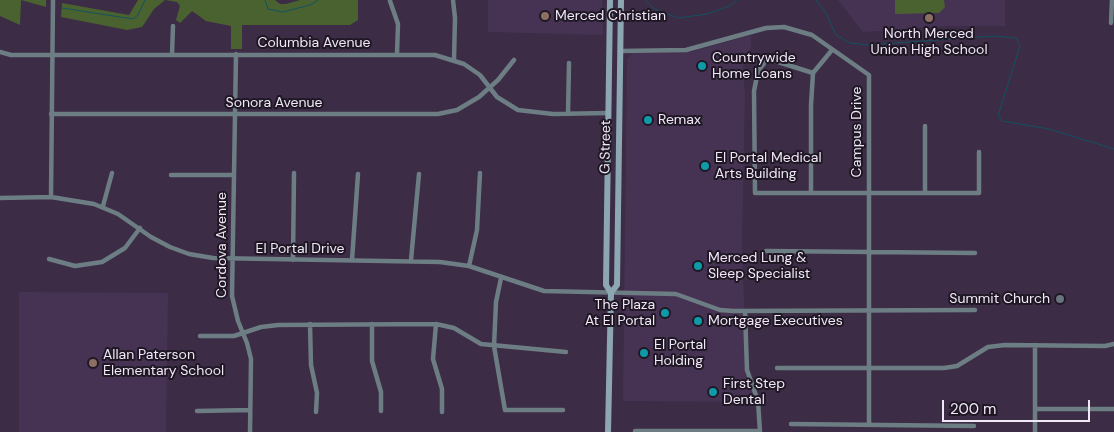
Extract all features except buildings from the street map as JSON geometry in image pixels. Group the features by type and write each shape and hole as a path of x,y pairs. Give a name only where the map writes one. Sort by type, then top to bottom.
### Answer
{"street":[{"path":"51,197 53,0"},
{"path":"453,0 455,18 454,59"},
{"name":"G Street","path":"608,432 611,293 606,285 610,0"},
{"name":"G Street","path":"611,293 617,285 621,0"},
{"path":"1111,23 1112,0"},
{"path":"390,1 398,24 397,54"},
{"path":"172,26 172,55"},
{"name":"Campus Drive","path":"620,51 686,50 773,27 801,31 817,38 869,75 869,424"},
{"path":"811,193 813,73 832,50"},
{"name":"Columbia Avenue","path":"0,52 12,55 435,55 454,59 474,70 507,104 518,110 536,114 608,113"},
{"name":"Cordova Avenue","path":"236,54 232,260 233,304 251,359 250,432"},
{"name":"Sonora Avenue","path":"51,114 438,114 466,106 490,88 514,60"},
{"path":"813,73 772,60 765,62 758,71 754,100 755,194 979,192 979,152"},
{"path":"568,114 569,63"},
{"path":"925,126 925,192"},
{"path":"103,206 112,173"},
{"path":"293,260 294,173"},
{"path":"469,266 478,224 480,173"},
{"path":"352,260 358,174"},
{"path":"411,260 419,174"},
{"path":"171,175 234,175"},
{"name":"El Portal Drive","path":"0,198 51,197 103,206 140,228 151,237 179,251 232,260 411,260 469,266 544,291 676,294 720,310 745,312 868,309 975,310"},
{"path":"49,259 75,266 102,262 125,248 140,228"},
{"path":"766,251 975,253"},
{"path":"501,278 496,302 494,346 505,410 563,410"},
{"path":"635,431 760,431 758,400 746,370 745,312"},
{"path":"310,324 311,365 317,394 316,412"},
{"path":"372,324 372,361 381,392 381,411"},
{"path":"200,336 234,336 270,325 436,324 454,328 481,344 566,352"},
{"path":"436,324 433,359 442,389 442,412"},
{"path":"777,368 944,368 957,366 988,347 1005,344 1106,346 1114,344"},
{"path":"1036,345 1036,432"},
{"path":"1036,409 1114,409"},
{"path":"197,410 250,410"},
{"path":"791,424 974,426"}],"shaded area":[{"name":"Merced Christian","path":"488,0 602,0 603,35 488,32"},
{"name":"North Merced Union High School","path":"838,0 1005,0 1005,26 950,26 863,32"},
{"path":"751,35 751,46 743,68 745,94 742,242 746,361 754,388 751,402 623,401 627,59 633,53 691,52"},
{"name":"Allan Paterson Elementary School","path":"19,292 168,293 166,432 19,432"}],"green space":[{"path":"0,0 21,0 20,25 0,16"},
{"path":"21,0 46,0 46,7"},
{"path":"138,0 165,0 154,9 142,27 127,30 61,17 62,3 129,15"},
{"path":"165,0 275,0 280,4 286,4 300,0 358,0 358,20 350,25 242,25 242,49 231,49 231,26 206,21 192,11 180,23 176,20 180,6 177,2"},
{"path":"895,0 944,0 945,7 939,13 895,14"}],"waterway":[{"path":"62,8 133,19 138,15 145,0"},
{"path":"265,0 268,9 283,12 310,5 318,0"},
{"path":"645,0 655,9 678,18 707,14 729,6 737,0"},
{"path":"816,0 826,13 836,35 850,43 868,45 993,36 1016,38 1020,46 998,116 1002,121 1049,129 1114,149"}],"place":[{"name":"Merced Christian","path":"545,16"},
{"name":"North Merced Union High School","path":"929,18"},
{"name":"Countrywide Home Loans","path":"702,66"},
{"name":"Remax","path":"648,120"},
{"name":"El Portal Medical Arts Building","path":"705,166"},
{"name":"Merced Lung & Sleep Specialist","path":"698,266"},
{"name":"Summit Church","path":"1060,299"},
{"name":"The Plaza At El Portal","path":"665,313"},
{"name":"Mortgage Executives","path":"698,321"},
{"name":"El Portal Holding","path":"644,353"},
{"name":"Allan Paterson Elementary School","path":"93,363"},
{"name":"First Step Dental","path":"713,392"}]}
